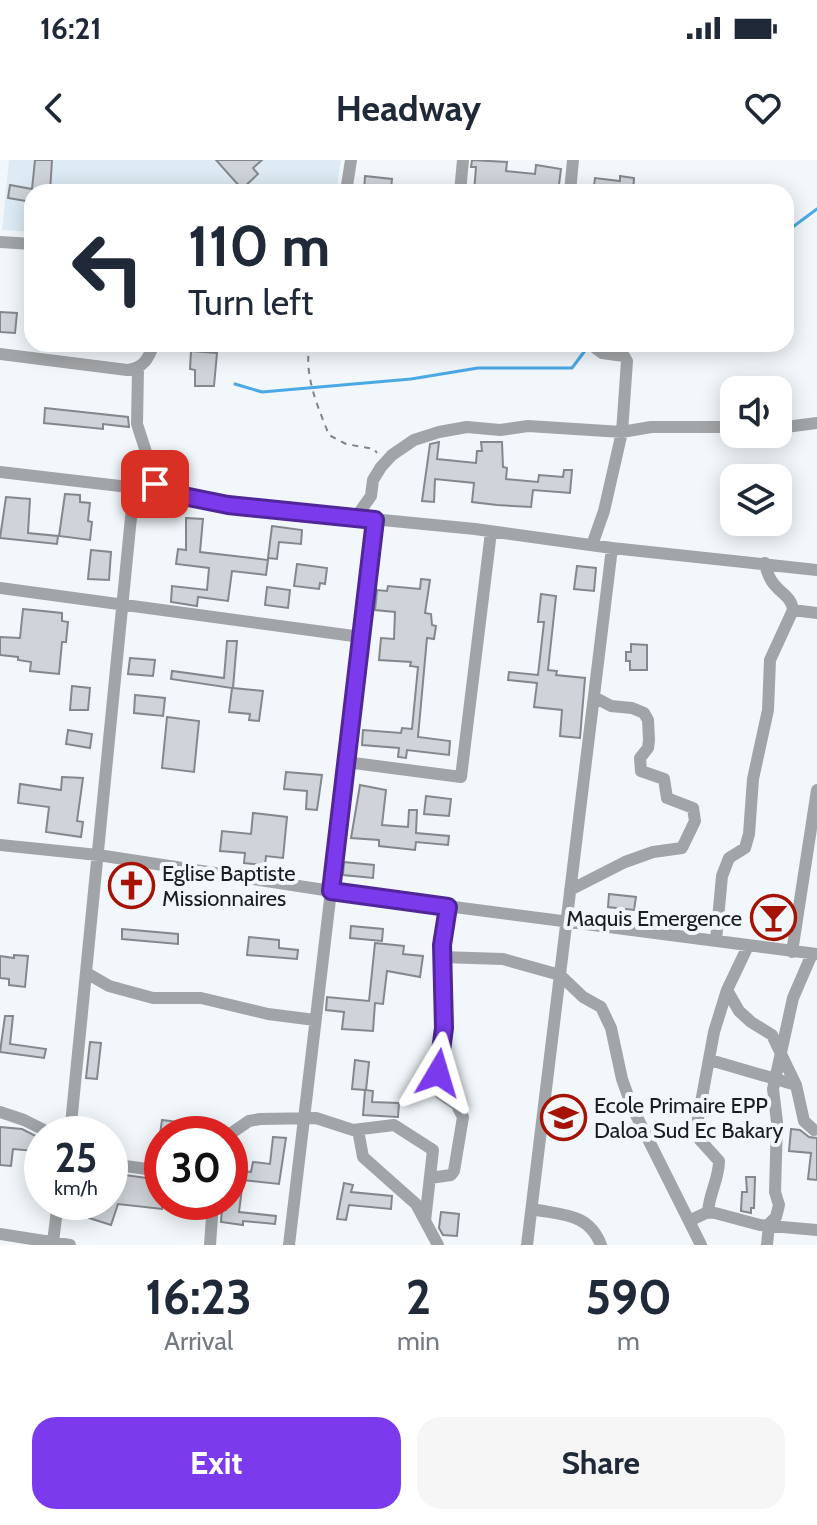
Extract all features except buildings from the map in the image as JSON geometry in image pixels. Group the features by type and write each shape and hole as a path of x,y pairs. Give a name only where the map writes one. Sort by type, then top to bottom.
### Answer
{"street":[{"path":"347,184 351,160"},
{"path":"461,184 463,160"},
{"path":"571,184 573,160"},
{"path":"0,242 24,244"},
{"path":"0,354 127,370 138,368 151,352"},
{"path":"592,545 607,500 622,432 626,357 601,352"},
{"path":"138,368 137,424 154,477 154,490"},
{"path":"792,426 817,423"},
{"path":"356,517 371,496 373,480 384,464 414,440 439,432 467,427 500,430 528,426 622,432 651,427 720,427"},
{"path":"0,472 134,487 228,505 817,570"},
{"path":"72,1116 134,487"},
{"path":"289,1245 375,520"},
{"path":"346,762 461,777 491,532"},
{"path":"527,1245 612,548"},
{"path":"716,940 722,876 729,858 745,848 749,834 753,779 768,710 770,660 793,610 792,602 769,580 765,563"},
{"path":"0,588 361,637"},
{"path":"793,610 817,613"},
{"path":"570,890 632,859 682,848 695,821 693,808 667,798 664,779 641,771 640,758 648,748 649,735 644,713 632,708 611,706 594,697"},
{"path":"792,952 817,790"},
{"path":"0,845 98,855 331,891 814,954 793,998 775,1080 775,1177 779,1205 776,1217 769,1224 767,1245"},
{"path":"430,1178 451,1175 454,1171 462,1132 460,1111 456,1104 441,1094 436,1084 444,1028 441,957 448,907"},
{"path":"708,1212 719,1161 700,1140 697,1124 714,1032 727,990 748,946"},
{"path":"441,957 503,959 560,975 605,1012 632,1107 699,1243"},
{"path":"86,976 153,998 201,998 268,1014 315,1020"},
{"path":"727,990 739,1011 772,1035 796,1085 804,1121 814,1130"},
{"path":"710,1060 796,1085"},
{"path":"0,1112 24,1120"},
{"path":"248,1122 319,1118 345,1129 358,1130 394,1125 430,1147 433,1155 425,1221"},
{"path":"358,1130 363,1157 383,1177 407,1194 438,1245"},
{"path":"532,1209 582,1220 596,1232 601,1245"},
{"path":"689,1221 708,1212 760,1225 817,1230"},
{"path":"53,1242 56,1220"},
{"path":"210,1245 212,1220"},
{"path":"0,1234 70,1245"}],"path":[{"path":"308,352 316,403 329,435 346,444 374,449 384,464"}],"shaded area":[{"path":"9,160 341,160 337,184 24,184 24,231 2,230"}],"waterway":[{"path":"794,226 817,209"},
{"path":"235,384 262,392 411,379 478,368 572,368 584,352"}],"place":[{"name":"Eglise Baptiste Missionnaires","path":"131,886"},
{"name":"Maquis Emergence","path":"773,918"},
{"name":"Ecole Primaire EPP Daloa Sud Ec Bakary","path":"563,1118"}],"route":[{"path":"155,484 154,490 228,505 375,520 331,891 448,907 442,945 444,1028 438,1073"}]}
